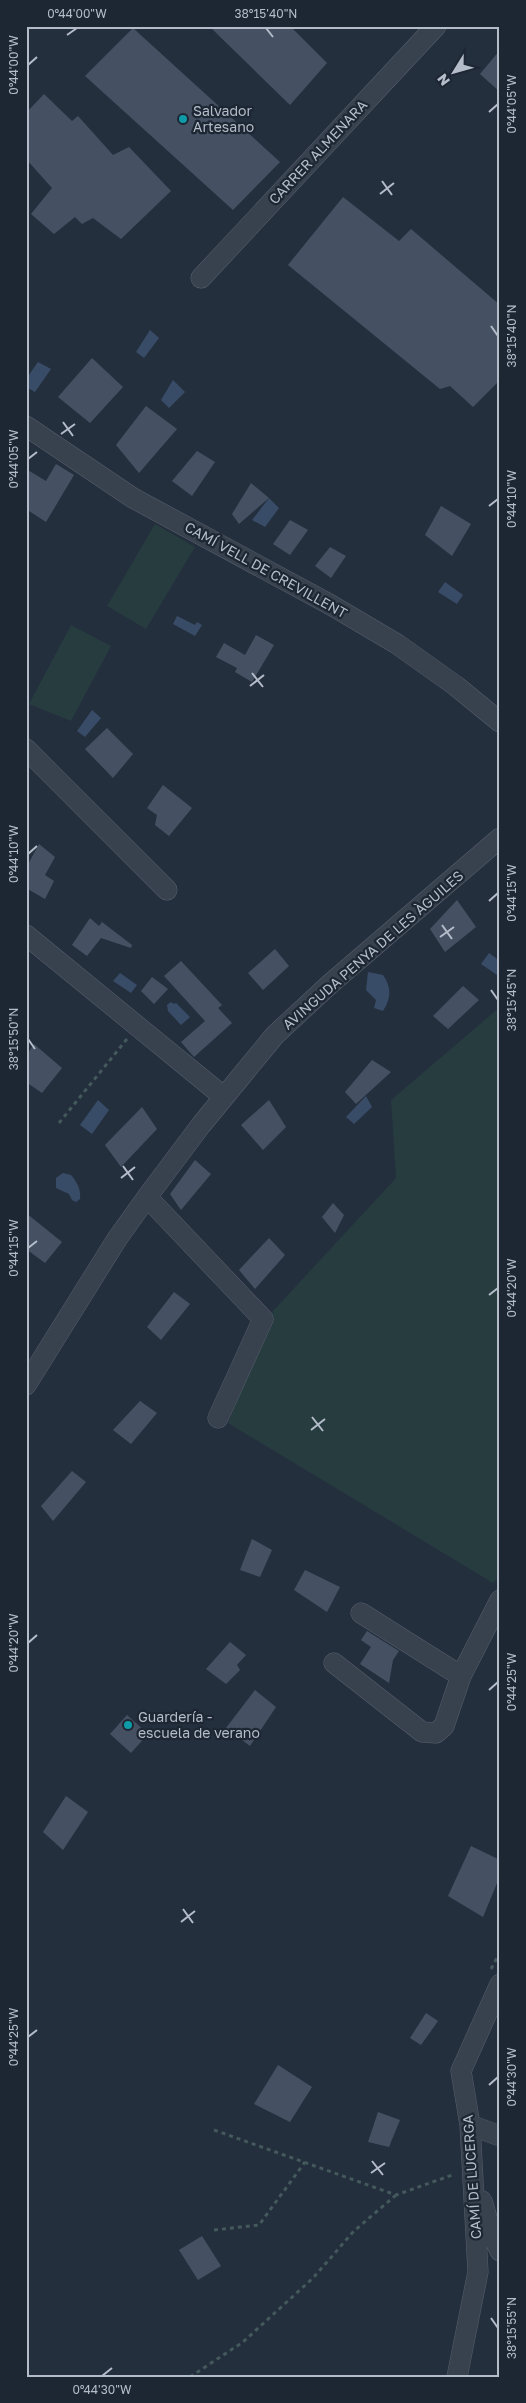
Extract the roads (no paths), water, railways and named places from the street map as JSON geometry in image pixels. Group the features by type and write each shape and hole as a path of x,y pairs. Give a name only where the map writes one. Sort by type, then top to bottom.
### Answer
{"street":[{"name":"CARRER ALMENARA","path":"201,278 436,26"},
{"name":"CAMÍ VELL DE CREVILLENT","path":"26,426 133,498 331,605 397,644 456,686 500,722"},
{"path":"26,748 167,890"},
{"name":"AVINGUDA PENYA DE LES ÀGUILES","path":"26,1384 117,1239 224,1097 275,1035 330,984 500,838"},
{"path":"26,935 224,1097"},
{"path":"147,1197 263,1319 232,1383 218,1418"},
{"path":"334,1662 422,1732 436,1733 444,1726 461,1676 500,1600"},
{"path":"361,1613 461,1676"},
{"name":"CAMÍ DE LUCERGA","path":"457,2377 478,2272 470,2125 461,2070 500,1984"},
{"path":"470,2125 500,2136"},
{"path":"472,2168 491,2232 500,2251"}],"water":[{"path":"150,330 159,338 144,358 136,352"},
{"path":"38,362 51,369 35,392 26,387 26,379"},
{"path":"173,380 185,392 169,408 161,400"},
{"path":"269,498 279,508 265,527 252,520"},
{"path":"445,582 463,595 457,604 438,592"},
{"path":"177,616 195,625 197,622 202,625 195,636 173,624"},
{"path":"92,710 101,718 85,737 77,731"},
{"path":"489,953 500,961 500,972 497,975 481,964"},
{"path":"368,972 383,975 388,984 389,997 383,1011 374,1008 376,1000 366,990"},
{"path":"120,973 137,985 131,993 113,981"},
{"path":"171,1002 176,1003 190,1017 181,1025 168,1011 167,1005"},
{"path":"366,1096 372,1107 354,1124 346,1117"},
{"path":"98,1100 109,1110 92,1134 80,1125"},
{"path":"63,1173 71,1175 78,1186 80,1199 76,1202 72,1200 69,1194 56,1188 56,1178"}],"place":[{"name":"Salvador Artesano","path":"183,119"},
{"name":"Guardería - escuela de verano","path":"128,1725"}]}
